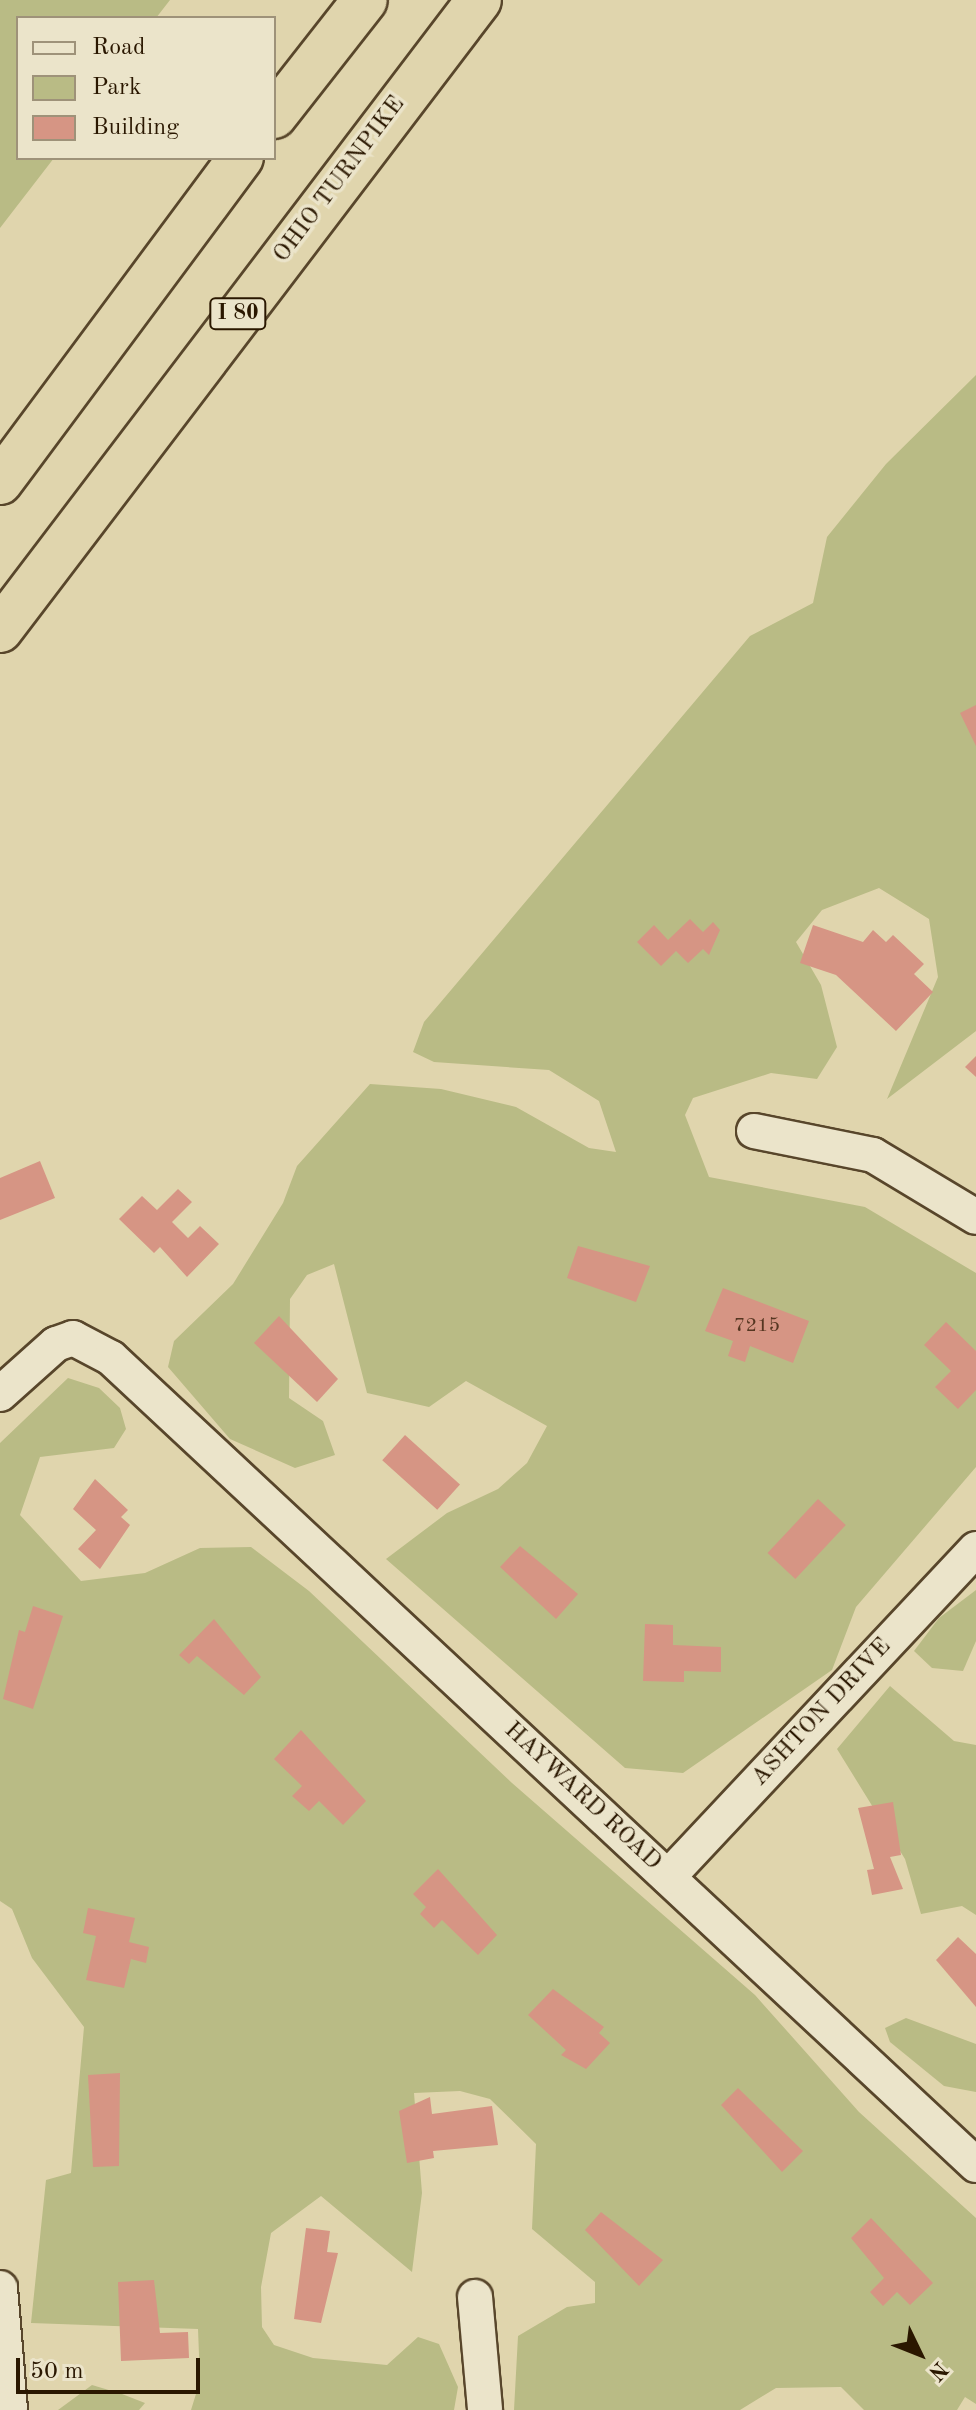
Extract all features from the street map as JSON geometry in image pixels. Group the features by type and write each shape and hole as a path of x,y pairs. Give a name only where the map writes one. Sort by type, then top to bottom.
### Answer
{"highway":[{"path":"276,113 365,0"},
{"name":"OHIO TURNPIKE","path":"0,630 479,0"},
{"path":"0,482 240,160"}],"street":[{"path":"754,1131 873,1155 976,1217"},
{"name":"HAYWARD ROAD","path":"0,1394 31,1359 73,1338 111,1358 976,2165"},
{"name":"ASHTON DRIVE","path":"668,1877 976,1549"},
{"path":"0,2288 10,2410"},
{"path":"475,2297 485,2410"}],"green space":[{"path":"0,0 170,0 158,16 16,16 16,160 52,160 0,228"},
{"path":"976,375 976,1031 887,1099 938,977 929,919 879,888 822,910 796,942 821,985 837,1047 817,1079 771,1073 693,1098 685,1115 709,1177 865,1207 976,1273 976,1467 856,1607 832,1670 683,1773 625,1768 386,1559 447,1513 498,1489 527,1463 547,1426 466,1381 429,1407 367,1393 334,1264 307,1275 290,1299 289,1398 323,1421 335,1455 295,1468 230,1439 168,1367 174,1341 233,1284 283,1203 297,1166 370,1084 441,1089 516,1107 589,1148 616,1152 599,1101 549,1070 434,1062 413,1052 424,1022 750,636 813,603 827,537 886,464"},
{"path":"68,1378 99,1388 120,1408 126,1429 114,1448 40,1457 20,1515 81,1581 145,1573 200,1548 251,1547 309,1591 512,1783 755,1995 859,2112 976,2218 976,2404 965,2397 957,2410 864,2410 841,2387 776,2388 740,2410 514,2410 518,2336 567,2307 595,2303 595,2282 532,2229 536,2144 490,2099 460,2091 414,2093 422,2193 412,2272 321,2196 271,2233 261,2287 262,2327 274,2345 313,2358 387,2365 418,2337 439,2344 458,2387 454,2410 191,2410 200,2381 198,2329 31,2323 46,2180 71,2173 84,2027 32,1958 12,1909 0,1901 0,1443"},
{"path":"976,1590 976,1641 963,1671 932,1668 914,1651 939,1618"},
{"path":"890,1686 954,1741 976,1745 976,1915 962,1906 921,1914 905,1859 837,1749"},
{"path":"906,2018 976,2044 976,2092 944,2086 890,2042 885,2028"},
{"path":"92,2385 145,2403 139,2410 58,2410"}],"building":[{"path":"976,705 976,746 960,713"},
{"path":"690,919 703,932 713,922 720,930 709,955 703,949 688,963 676,951 661,966 637,942 654,925 668,940"},
{"path":"813,925 863,942 873,930 886,942 893,935 924,964 914,974 933,992 896,1031 836,975 800,963"},
{"path":"976,1056 976,1077 965,1067"},
{"path":"40,1161 55,1198 0,1220 0,1178"},
{"path":"178,1189 192,1202 172,1222 188,1238 200,1226 219,1244 187,1277 160,1247 154,1253 119,1219 142,1196 157,1210"},
{"path":"578,1246 650,1266 636,1302 567,1278"},
{"path":"723,1288 809,1321 793,1363 750,1346 745,1362 728,1356 733,1341 705,1331"},
{"path":"279,1316 338,1379 317,1402 254,1343"},
{"path":"946,1322 976,1351 976,1390 958,1409 935,1387 951,1371 924,1345"},
{"path":"405,1435 460,1485 437,1510 382,1460"},
{"path":"95,1479 128,1510 121,1517 130,1525 100,1569 78,1549 96,1530 73,1509"},
{"path":"818,1499 846,1525 795,1579 768,1553"},
{"path":"520,1546 578,1594 556,1619 500,1567"},
{"path":"33,1606 63,1616 33,1709 3,1699 19,1630 25,1632"},
{"path":"214,1619 261,1677 244,1695 197,1656 189,1664 179,1655"},
{"path":"645,1624 673,1625 673,1645 721,1647 721,1672 684,1671 684,1682 643,1681"},
{"path":"301,1730 366,1801 343,1825 319,1801 309,1811 292,1796 302,1786 274,1759"},
{"path":"893,1802 901,1855 890,1857 903,1889 872,1895 867,1870 874,1869 858,1808"},
{"path":"438,1869 497,1935 478,1955 442,1920 434,1928 420,1914 426,1907 413,1894"},
{"path":"88,1908 135,1918 129,1942 149,1947 146,1963 131,1959 124,1988 86,1980 96,1936 83,1933"},
{"path":"958,1937 976,1954 976,2007 936,1960"},
{"path":"553,1989 604,2027 599,2033 610,2043 586,2069 561,2055 566,2050 528,2015"},
{"path":"120,2073 119,2166 93,2167 88,2075"},
{"path":"738,2088 803,2151 782,2172 721,2105"},
{"path":"430,2097 432,2114 492,2106 498,2145 433,2151 434,2158 407,2163 399,2111"},
{"path":"601,2212 663,2260 639,2286 585,2230"},
{"path":"871,2218 933,2283 910,2305 897,2292 883,2306 870,2292 884,2278 851,2238"},
{"path":"306,2228 330,2231 327,2252 338,2253 321,2323 294,2319"},
{"path":"154,2280 160,2333 188,2332 189,2358 121,2361 118,2282"}]}
